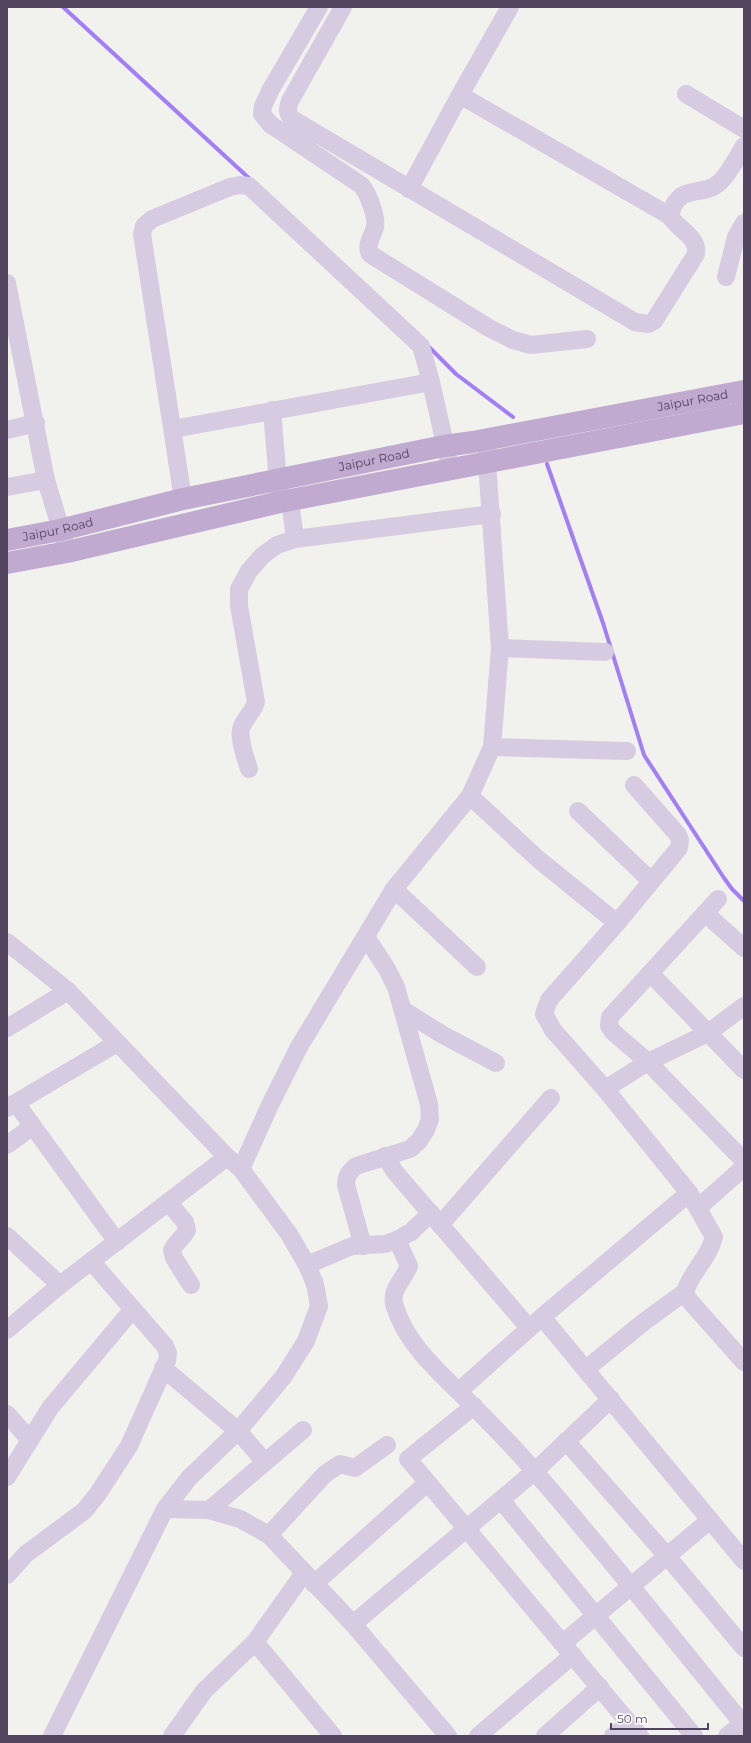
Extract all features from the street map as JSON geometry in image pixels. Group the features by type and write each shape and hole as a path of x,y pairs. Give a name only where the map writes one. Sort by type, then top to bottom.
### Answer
{"main road":[{"name":"Jaipur Road","path":"7,540 60,530 183,499 444,446 744,391"},
{"name":"Jaipur Road","path":"7,563 67,552 285,501 450,471 487,462 744,413"}],"street":[{"path":"319,7 266,98 262,114 270,124 361,185 366,190 375,225 369,243 368,250 370,254 489,328 522,343 531,345 587,338"},
{"path":"343,7 290,101 287,108 288,114 299,125 635,322 648,324 654,321 696,254 697,248 694,241 673,222 670,216 460,95"},
{"path":"409,189 510,7"},
{"path":"686,94 744,129"},
{"path":"670,216 673,205 686,193 707,188 720,182 744,146"},
{"path":"183,499 142,234 144,226 152,219 230,187 240,185 248,186 421,346 431,382 450,471"},
{"path":"726,277 736,237 744,223"},
{"path":"7,282 12,333 36,423 46,480 67,552"},
{"path":"173,429 431,382"},
{"path":"272,410 278,480 295,539"},
{"path":"7,430 36,423"},
{"path":"241,1169 270,1105 299,1047 366,937 401,897 470,796 492,748 500,648 492,514 487,462 487,439"},
{"path":"7,487 46,480"},
{"path":"249,769 240,734 242,727 254,711 256,702 239,606 239,589 249,570 263,555 277,545 295,539 492,514"},
{"path":"500,648 605,652"},
{"path":"492,748 627,751"},
{"path":"586,1369 685,1292 687,1285 712,1246 714,1237 694,1201 605,1089 553,1030 544,1014 549,1000 617,923 679,848 680,840 671,827 634,785"},
{"path":"470,796 538,859 617,923"},
{"path":"578,811 651,881"},
{"path":"401,897 476,967"},
{"path":"718,899 651,974 610,1017 609,1026 613,1032 648,1062 744,1161"},
{"path":"705,913 744,948"},
{"path":"363,1246 346,1185 346,1177 356,1166 410,1148 419,1141 426,1130 430,1119 429,1104 396,987 387,969 366,937"},
{"path":"7,942 68,991 241,1169 289,1234 307,1265 315,1284 319,1306 306,1341 284,1376 238,1431 189,1478 165,1509 52,1736"},
{"path":"651,974 744,1070"},
{"path":"7,1028 68,991"},
{"path":"605,1089 648,1062 708,1033 744,1006"},
{"path":"403,1010 443,1035 496,1063"},
{"path":"116,1242 33,1126 11,1106 118,1043"},
{"path":"307,1265 352,1246 385,1244 397,1240 435,1219 551,1098"},
{"path":"7,1145 33,1126"},
{"path":"385,1156 395,1172 435,1219 536,1322 586,1369 744,1561"},
{"path":"7,1330 60,1285 228,1157"},
{"path":"459,1391 536,1322 694,1201 744,1167"},
{"path":"168,1202 185,1222 187,1230 184,1237 175,1244 172,1250 174,1258 191,1285"},
{"path":"7,1236 60,1285"},
{"path":"397,1240 409,1266 393,1294 395,1306 411,1339 431,1364 474,1406 535,1471 744,1724 727,1736"},
{"path":"7,1575 31,1550 84,1511 97,1495 129,1446 164,1368 168,1353 91,1261"},
{"path":"685,1292 688,1299 744,1362"},
{"path":"7,1477 50,1408 133,1310"},
{"path":"164,1368 238,1431 265,1462"},
{"path":"353,1624 535,1471 611,1399"},
{"path":"474,1406 408,1459 635,1730 613,1736"},
{"path":"7,1414 30,1440"},
{"path":"209,1510 303,1430"},
{"path":"566,1441 667,1556 744,1648"},
{"path":"269,1534 325,1474 340,1464 355,1468 387,1445"},
{"path":"172,1736 204,1691 254,1642 309,1578 427,1483"},
{"path":"501,1500 694,1736"},
{"path":"165,1509 209,1510 240,1519 269,1534 353,1624 448,1736"},
{"path":"478,1736 568,1649 596,1616 710,1520"},
{"path":"254,1642 333,1736"},
{"path":"545,1736 600,1687"}],"waterway":[{"path":"63,7 251,180"},
{"path":"428,346 456,374 513,417"},
{"path":"547,464 603,623 644,755 724,878 744,901"}]}
